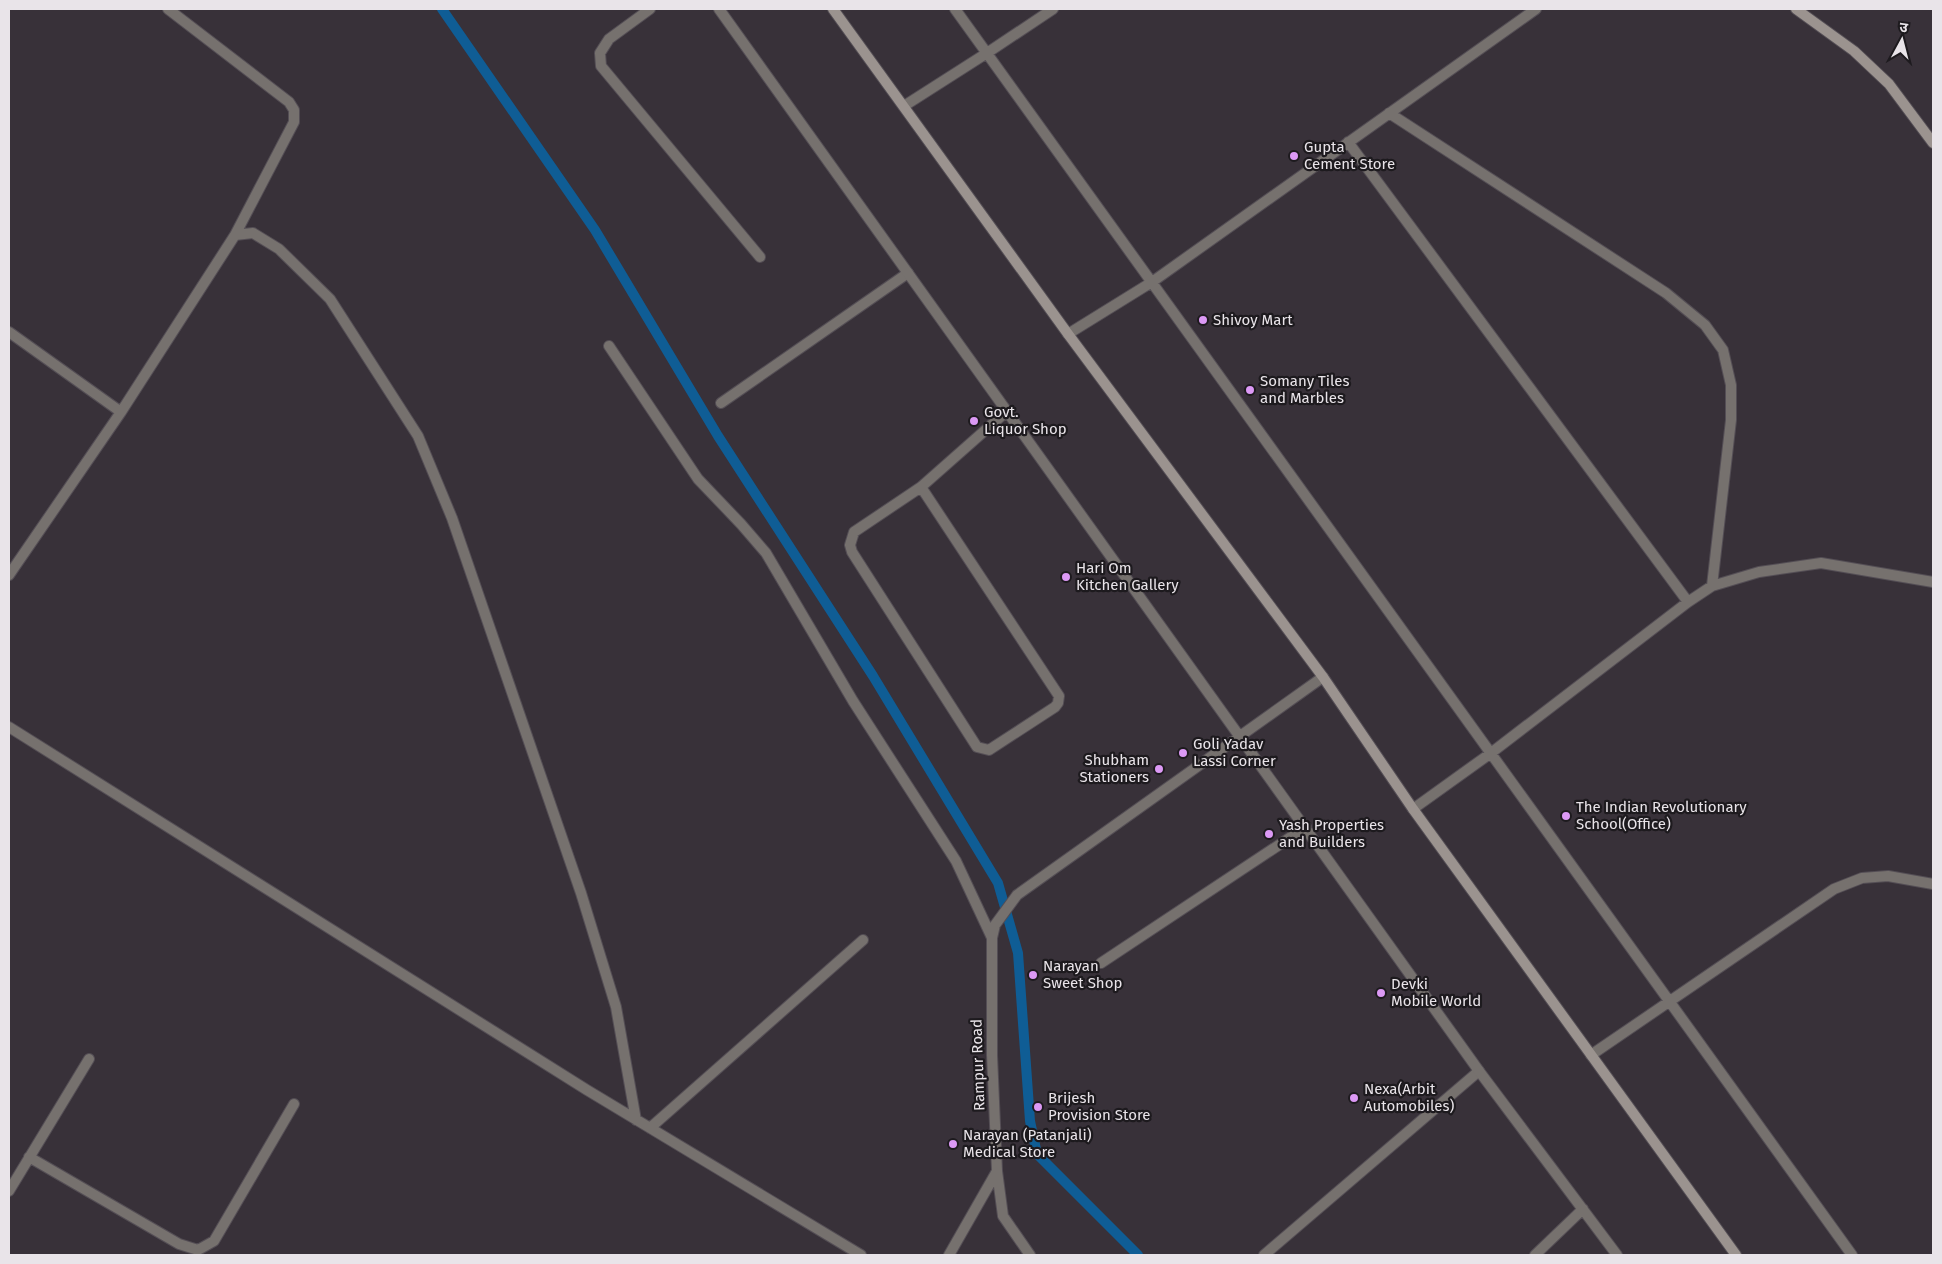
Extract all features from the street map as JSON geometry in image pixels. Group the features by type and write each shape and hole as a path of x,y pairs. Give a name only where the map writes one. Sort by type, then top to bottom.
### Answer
{"main road":[{"path":"833,9 1068,334 1323,677 1413,809 1736,1255"},
{"path":"1796,9 1854,51 1882,78 1933,143"}],"street":[{"path":"9,575 121,412 235,235 294,122 294,110 289,102 168,9"},
{"path":"650,9 609,39 600,53 602,66 760,257"},
{"path":"718,9 1008,411 1479,1071 1617,1255"},
{"path":"955,9 1852,1255"},
{"path":"904,106 1053,9"},
{"path":"1068,334 1152,282 1536,9"},
{"path":"1389,113 1666,293 1705,325 1723,350 1731,385 1731,420 1712,586"},
{"path":"1348,142 1688,602"},
{"path":"235,235 253,233 279,248 330,299 418,436 452,518 581,893 616,1007 636,1120"},
{"path":"721,403 908,273"},
{"path":"9,332 121,412"},
{"path":"609,346 698,479 766,553 853,701 956,861 992,938"},
{"path":"921,488 1059,696 1055,708 989,750 977,747 852,552 850,545 854,532 921,488 1008,411"},
{"path":"1413,809 1491,754 1688,602 1712,586 1759,572 1821,563 1933,582"},
{"path":"1240,735 1323,677"},
{"path":"9,727 636,1120 861,1255"},
{"name":"Rampur Road","path":"1030,1255 1003,1216 997,1172 992,1055 992,938 995,925 1017,895 1240,735"},
{"path":"1101,963 1306,827"},
{"path":"1591,1055 1834,889 1862,878 1888,876 1933,884"},
{"path":"650,1128 863,940"},
{"path":"9,1191 89,1059"},
{"path":"1264,1255 1479,1071"},
{"path":"29,1157 179,1244 198,1250 214,1241 294,1104"},
{"path":"949,1255 997,1172"},
{"path":"1534,1255 1583,1209"}],"waterway":[{"path":"442,9 595,230 718,436 873,676 998,883 1018,953 1030,1121 1037,1154 1138,1255"}],"place":[{"name":"Gupta Cement Store","path":"1294,156"},
{"name":"Shivoy Mart","path":"1203,320"},
{"name":"Somany Tiles and Marbles","path":"1250,390"},
{"name":"Govt. Liquor Shop","path":"974,421"},
{"name":"Hari Om Kitchen Gallery","path":"1066,577"},
{"name":"Goli Yadav Lassi Corner","path":"1183,753"},
{"name":"Shubham Stationers","path":"1159,769"},
{"name":"The Indian Revolutionary School(Office)","path":"1566,816"},
{"name":"Yash Properties and Builders","path":"1269,834"},
{"name":"Narayan Sweet Shop","path":"1033,975"},
{"name":"Devki Mobile World","path":"1381,993"},
{"name":"Nexa(Arbit Automobiles)","path":"1354,1098"},
{"name":"Brijesh Provision Store","path":"1038,1107"},
{"name":"Narayan (Patanjali) Medical Store","path":"953,1144"}]}
